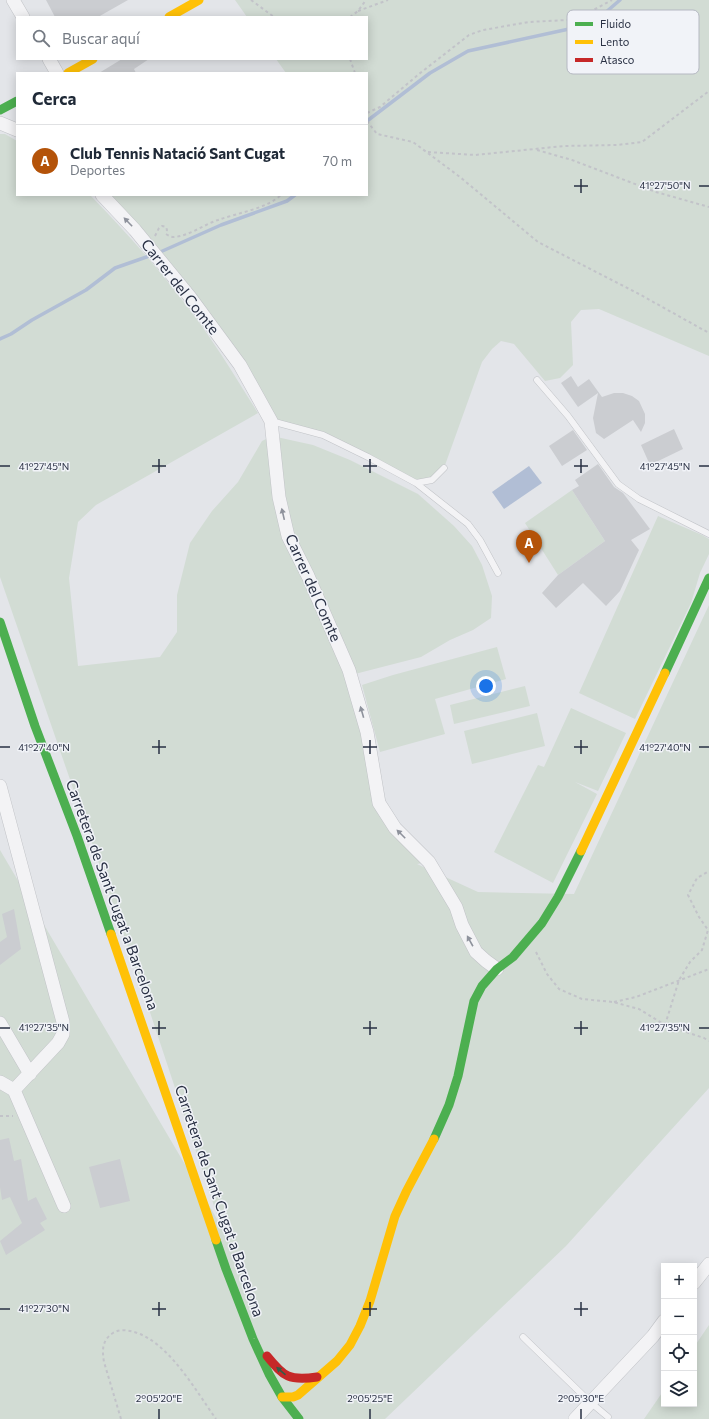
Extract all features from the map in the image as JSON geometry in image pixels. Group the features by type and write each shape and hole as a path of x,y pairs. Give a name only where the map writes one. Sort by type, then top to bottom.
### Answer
{"main road":[{"path":"171,16 199,0"},
{"path":"70,72 91,60"},
{"path":"0,110 16,102"},
{"path":"282,1397 293,1397 298,1395 337,1361 350,1345 360,1326 370,1301 395,1216 434,1140 449,1105 458,1076 474,1001 482,986 497,969 513,957 542,923 562,890 709,578"},
{"name":"Carretera de Sant Cugat a Barcelona","path":"0,624 35,726 82,849 226,1269 253,1339 269,1374 282,1397 296,1416"},
{"path":"253,1339 283,1374 292,1379 302,1380 317,1377"},
{"path":"282,1397 293,1387 317,1377"}],"street":[{"path":"13,0 22,16"},
{"path":"50,60 56,72"},
{"path":"0,123 16,130"},
{"name":"Carrer del Comte","path":"103,196 135,230 190,297 240,365 271,421 279,497 288,536 308,576 349,670 367,732 379,803 395,828 428,862 456,907 462,925 476,952 497,969"},
{"path":"0,786 63,1022 63,1034 58,1043 14,1090"},
{"path":"0,1023 30,1074"},
{"path":"0,1082 14,1090 64,1206"},
{"path":"697,1279 709,1264"},
{"path":"575,1419 653,1336 661,1325"},
{"path":"296,1416 295,1401 298,1395"}],"lane":[{"path":"537,380 568,416 618,484 639,499 709,534"},
{"path":"271,421 323,435 416,483 468,524 480,540 498,573"},
{"path":"416,483 432,480 444,468"},
{"path":"523,1337 590,1402 608,1417"}],"path":[{"path":"251,0 273,16"},
{"path":"358,11 366,0"},
{"path":"351,16 358,11 388,0"},
{"path":"593,10 612,0"},
{"path":"368,113 380,107 469,35 483,30 529,22 567,20"},
{"path":"350,60 355,72"},
{"path":"426,152 475,155 564,146 617,145 642,142 709,91"},
{"path":"368,122 377,134 413,142 460,177 538,242 639,294 709,333"},
{"path":"536,149 572,160 656,192 709,208"},
{"path":"153,252 153,239 158,233 159,228 162,226 166,227 166,234 168,236 172,237 183,235 217,220 262,205 279,196"},
{"path":"665,1025 679,980 690,962 702,950 708,930 688,896 697,878 709,871"},
{"path":"529,939 546,974 560,990 582,999 612,1002 639,1009 665,1025 709,1041"},
{"path":"612,1002 636,997 709,969"},
{"path":"121,1419 102,1352 104,1343 108,1336 116,1331 128,1330 137,1332 153,1340 172,1357 216,1419"}],"shaded area":[{"path":"235,0 709,0 709,356 599,309 581,310 571,322 573,365 560,378 545,381 514,344 501,341 492,349 482,362 444,468 432,480 416,483 323,435 271,421 240,365 103,196 368,196 368,72 285,72 277,60 368,60 368,16 246,16"},
{"path":"0,134 5,134 16,140 16,196 91,196 150,260 193,314 258,413 96,505 78,522 69,578 78,666 160,657 177,632 177,595 190,543 212,511 238,482 262,441 272,436 313,445 350,460 418,494 454,526 472,546 482,565 492,596 491,618 473,630 450,640 421,657 351,675 379,803 429,862 417,864 478,892 574,894 709,605 709,1088 566,1246 385,1419 0,1419 0,850 220,1224 139,979 0,577"},
{"path":"572,490 605,541 558,575 525,523"},
{"path":"658,516 709,539 709,554 700,573 691,603 635,719 579,693"},
{"path":"497,647 506,679 435,699 445,734 380,752 362,685 393,675"},
{"path":"525,686 530,706 454,724 450,705"},
{"path":"571,708 626,733 598,791 575,782 597,794 553,883 494,852 538,765 544,767"},
{"path":"537,713 545,746 472,764 464,731"},
{"path":"709,1325 709,1419 644,1419 661,1394 661,1407 697,1407 697,1343"}],"water":[{"path":"529,466 542,483 504,509 492,492"}],"building":[{"path":"46,0 128,0 100,16 54,16"},
{"path":"120,60 148,60 134,69 136,72 101,72"},
{"path":"571,376 578,387 589,379 602,397 614,393 623,393 632,396 639,401 645,414 645,423 641,432 633,420 604,439 596,433 593,418 598,393 578,407 561,383"},
{"path":"674,429 683,449 650,465 641,445"},
{"path":"573,430 587,450 562,466 549,446"},
{"path":"598,464 614,487 623,493 650,529 631,540 639,550 620,591 606,606 583,583 556,608 542,593 558,575 605,541 572,490 579,486 575,480"},
{"path":"14,909 21,949 0,965 0,942 7,937 2,914"},
{"path":"9,1138 14,1161 21,1159 28,1201 36,1197 47,1219 40,1223 45,1230 6,1255 0,1241 22,1223 10,1197 2,1200 0,1187 0,1140"},
{"path":"120,1159 130,1201 100,1208 89,1167"}],"waterway":[{"path":"608,10 620,0"},
{"path":"368,120 430,73 468,51 567,29"},
{"path":"158,253 221,225 287,201 294,196"},
{"path":"0,339 86,290 115,268 152,255"}],"traffic: fast":[{"path":"0,110 16,102"},
{"path":"665,673 709,578"},
{"path":"0,622 35,726 77,836 111,934"},
{"path":"434,1139 449,1105 458,1076 474,1001 482,986 497,969 513,957 542,923 558,897 581,851"},
{"path":"216,1240 253,1339 269,1374 282,1397 299,1419"}],"traffic: slow":[{"path":"171,16 199,0"},
{"path":"70,72 91,60"},
{"path":"581,851 665,673"},
{"path":"111,934 216,1240"},
{"path":"282,1397 293,1397 298,1395 337,1361 350,1345 360,1326 370,1301 395,1216 434,1139"}],"traffic: jam":[{"path":"267,1356 278,1369 288,1376 293,1378 317,1377"}],"place":[{"name":"Club Tennis Natació Sant Cugat","path":"529,563"}]}
